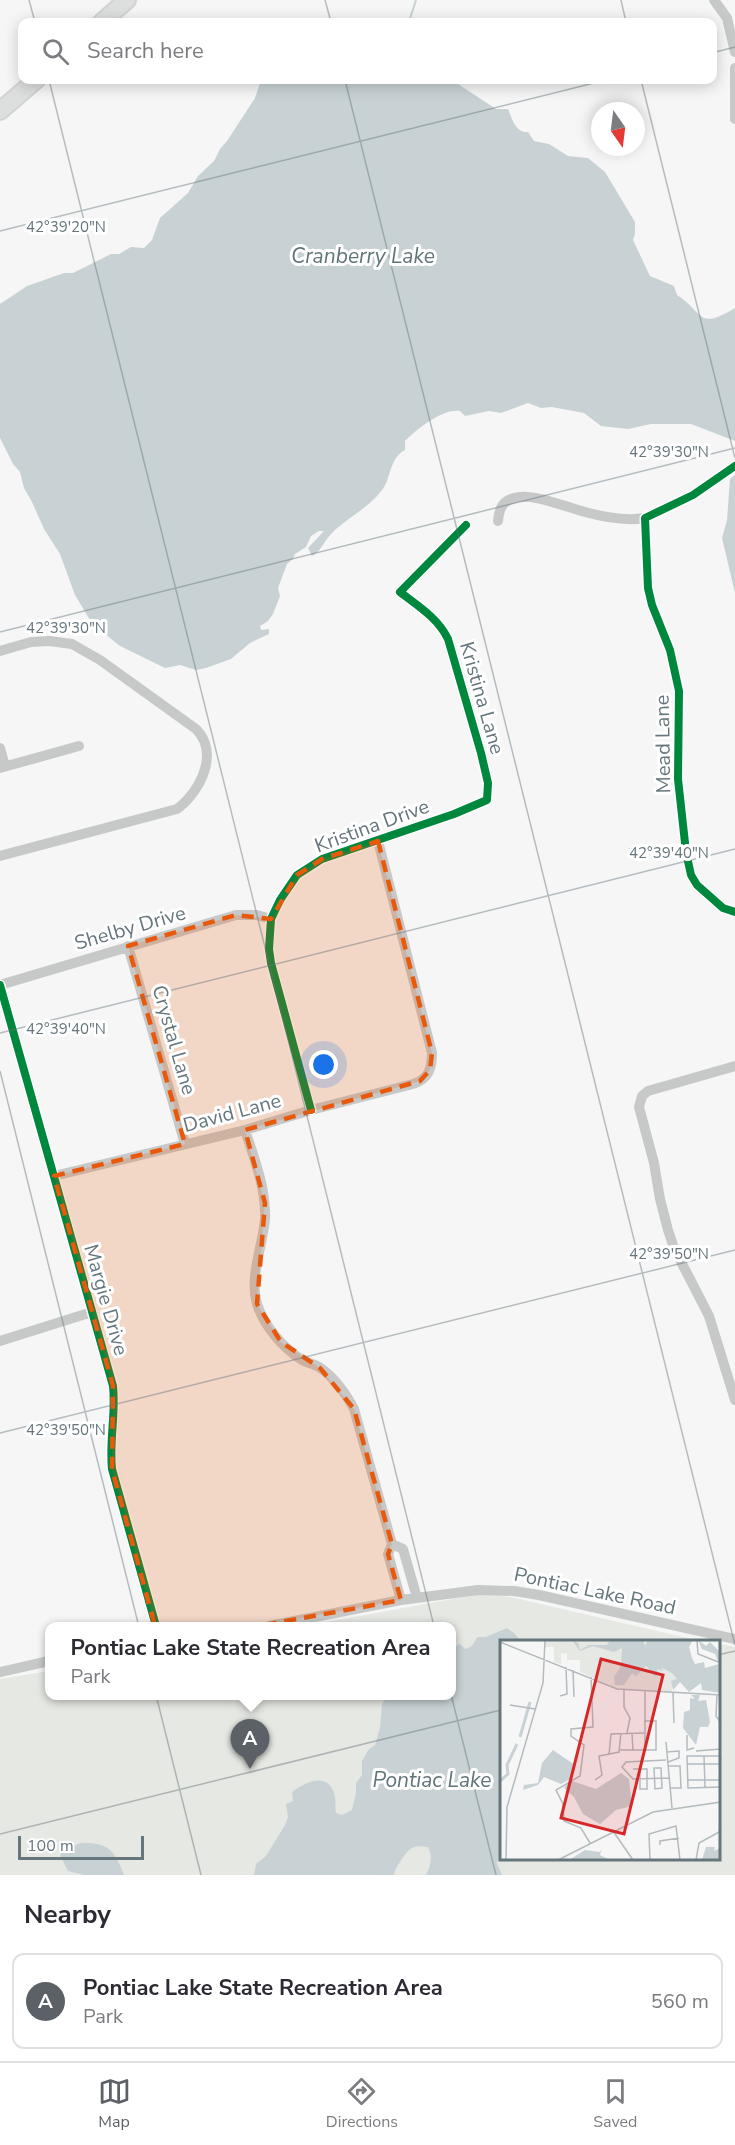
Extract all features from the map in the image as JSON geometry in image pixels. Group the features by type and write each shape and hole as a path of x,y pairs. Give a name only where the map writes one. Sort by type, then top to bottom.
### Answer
{"highway":[{"path":"106,18 124,1"},
{"path":"0,111 31,84"}],"street":[{"path":"714,0 727,18 735,52"},
{"path":"735,68 735,118"},
{"path":"498,521 499,510 503,504 517,497 538,498 587,513 636,520 645,518 693,495 735,466"},
{"name":"Mead Lane","path":"645,518 648,588 652,606 670,650 680,691 678,779 686,852 691,875 697,885 723,908 735,912"},
{"name":"Kristina Lane","path":"466,525 400,592 430,615 443,628 448,639 481,753 488,783 488,797"},
{"path":"0,651 31,642 49,641 72,644 100,660 196,729 202,735 207,756 197,787 188,801 177,809 0,856"},
{"path":"0,748 3,767 79,746"},
{"name":"Kristina Drive","path":"311,1110 271,963 269,949 271,919 280,900 297,875 322,859 482,804 488,797"},
{"name":"David Lane","path":"54,1176 245,1130 311,1110 420,1082 430,1071 432,1053 378,841"},
{"name":"Shelby Drive","path":"0,985 236,915 257,915 271,919"},
{"name":"Crystal Lane","path":"128,946 185,1144"},
{"name":"Margie Drive","path":"0,985 114,1394 115,1412 110,1453 112,1468 155,1622"},
{"path":"735,1066 648,1091 642,1096 639,1107 654,1162 668,1230 674,1248 709,1316 735,1400"},
{"path":"245,1130 265,1203 255,1283 257,1304 272,1332 281,1342 303,1361 320,1368 345,1394 354,1409 392,1544 388,1554 401,1600"},
{"path":"0,1341 92,1312"},
{"path":"392,1544 403,1549 417,1598"},
{"name":"Pontiac Lake Road","path":"289,1622 401,1600 478,1590 514,1591 735,1639"},
{"path":"0,1672 45,1662"}],"highlighted area":[{"path":"378,841 432,1053 430,1070 420,1081 245,1130 265,1203 257,1304 281,1342 320,1368 354,1409 392,1544 388,1554 401,1600 160,1644 112,1469 113,1386 54,1176 185,1144 128,946 236,915 271,919 297,875 322,859"}],"shaded area":[{"path":"480,1594 511,1597 696,1640 500,1640 500,1860 720,1860 720,1644 735,1647 735,1875 0,1875 0,1679 45,1672 45,1700 456,1700 456,1622 326,1622"}],"water":[{"name":"Cranberry Lake","path":"260,84 458,84 496,109 508,109 517,128 528,132 534,141 549,144 568,156 588,158 605,172 635,222 633,240 650,276 674,286 677,295 707,319 723,315 735,308 735,441 691,424 651,424 628,429 601,426 584,413 552,407 541,408 528,403 501,413 489,411 465,416 460,411 446,413 423,425 405,441 405,450 395,460 383,489 339,526 315,554 312,556 308,548 324,531 311,536 306,547 295,554 287,564 278,588 280,596 273,614 260,626 261,630 269,629 269,634 250,643 231,659 196,670 180,665 165,668 120,646 99,626 93,625 75,595 60,554 44,529 24,488 20,472 13,464 0,438 0,304 27,286 64,273 73,273 131,247 144,248 152,240 160,218 188,193 198,176 214,161 255,98"},
{"path":"735,475 735,593 722,538 727,520 730,479"},
{"name":"Pontiac Lake","path":"507,1628 520,1640 500,1640 500,1854 497,1863 502,1875 426,1875 431,1861 430,1851 428,1847 418,1846 411,1848 406,1854 394,1875 254,1875 256,1864 266,1856 285,1825 288,1817 286,1804 293,1801 292,1792 315,1781 326,1782 334,1793 336,1813 342,1815 352,1810 356,1783 362,1775 362,1761 369,1749 375,1745 384,1700 456,1700 457,1645 460,1644 465,1649 472,1646 478,1637 486,1637"},
{"path":"82,1843 105,1846 114,1854 124,1875 84,1875 68,1871 60,1855 67,1847"}],"waterway":[{"path":"410,18 416,0"}],"cycle path":[{"path":"735,466 693,495 645,518 648,588 652,605 670,650 679,691 678,779 686,852 691,875 697,885 723,908 735,912"},
{"path":"311,1110 271,963 269,949 271,919 280,900 297,875 322,859 454,814 487,800 488,783 481,753 448,639 433,619 400,592 466,525"},
{"path":"0,985 113,1386 112,1469 155,1622"}],"place":[{"name":"Pontiac Lake State Recreation Area","path":"250,1769"}]}
